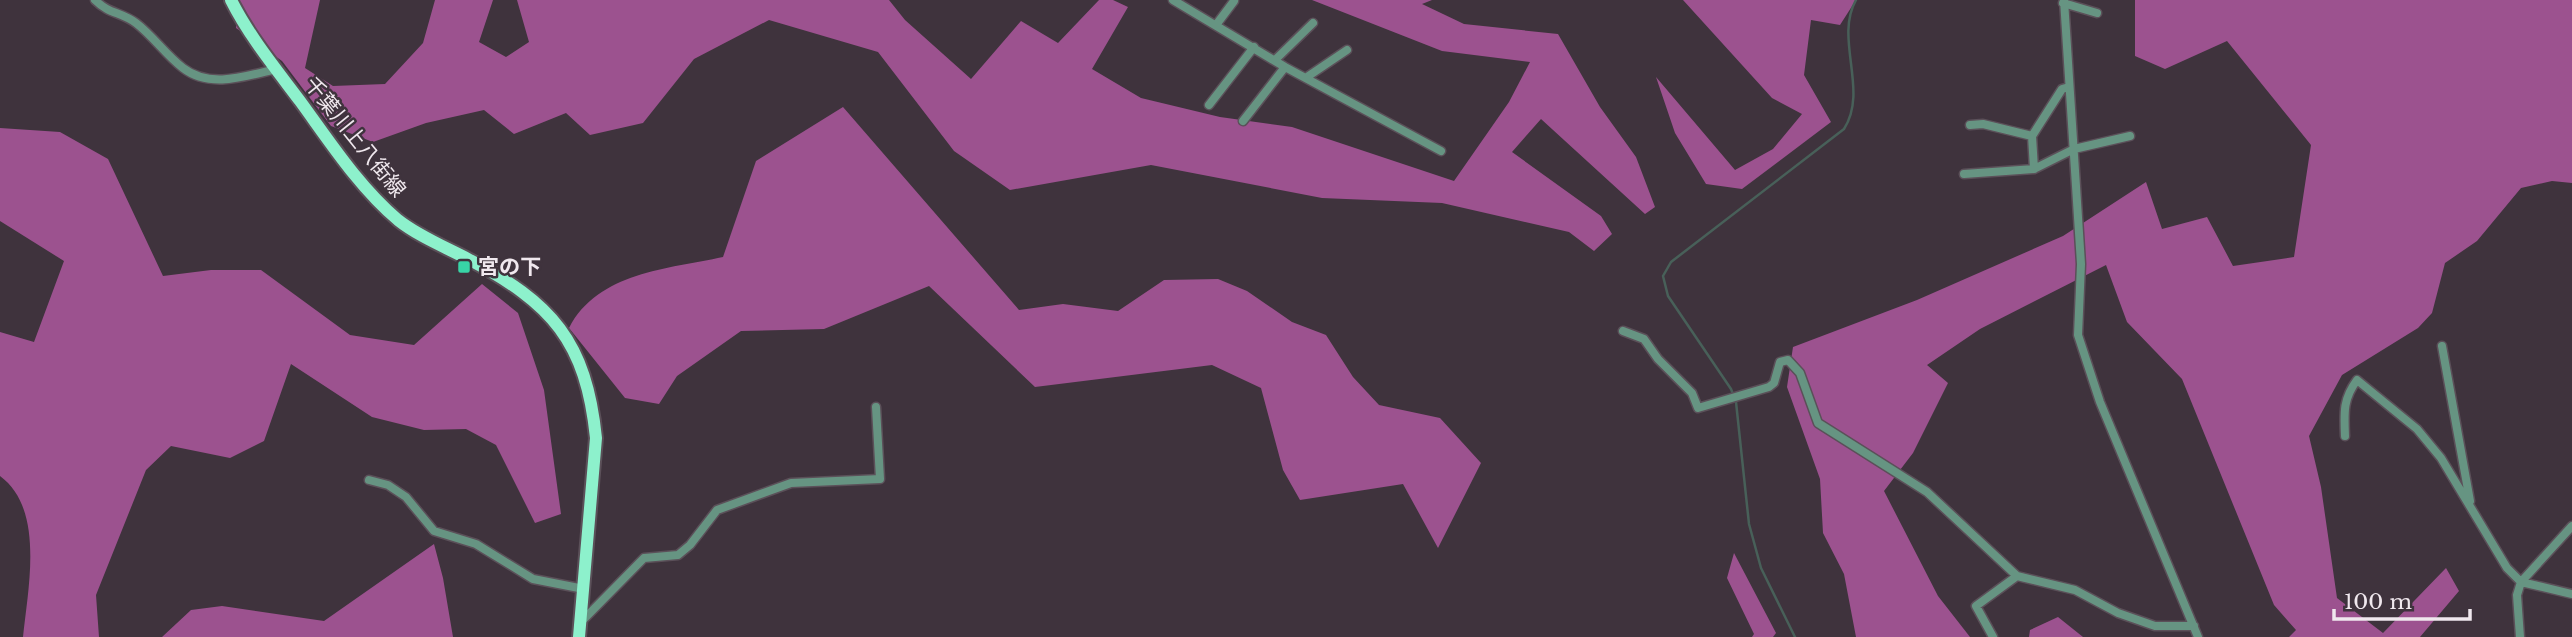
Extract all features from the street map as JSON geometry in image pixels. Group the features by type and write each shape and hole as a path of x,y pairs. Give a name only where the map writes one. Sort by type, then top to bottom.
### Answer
{"main road":[{"name":"千葉川上八街線","path":"232,0 276,69 375,199 400,221 525,291 554,320 573,346 593,409 596,438 579,637"}],"street":[{"path":"95,0 107,12 121,13 138,25 184,70 204,78 221,81 276,69"},
{"path":"1172,0 1285,67 1441,151"},
{"path":"1216,26 1234,1"},
{"path":"2097,13 2064,1 2081,264 2078,335 2081,351 2198,637"},
{"path":"1275,60 1313,23"},
{"path":"1209,105 1254,47"},
{"path":"1307,77 1348,50"},
{"path":"1244,121 1285,67"},
{"path":"2034,169 2032,136 2062,89 2069,87"},
{"path":"1970,125 1983,124 2032,136"},
{"path":"1964,174 2034,169 2074,149 2130,136"},
{"path":"1623,331 1644,339 1658,359 1692,393 1698,408 1769,387 1774,383 1780,362 1788,360 1800,373 1818,423 1927,492 2017,576 2076,590 2118,613 2155,626 2194,626"},
{"path":"2442,346 2471,507"},
{"path":"2345,436 2343,405 2347,393 2357,380 2417,429 2441,458 2507,568 2521,582 2572,594"},
{"path":"581,623 644,558 678,555 690,545 717,510 791,483 880,479 876,407"},
{"path":"369,480 388,485 406,497 434,531 476,544 533,579 584,589"},
{"path":"2520,637 2517,595 2521,582 2570,531"},
{"path":"1993,637 1976,606 2017,576"}],"shaded area":[{"path":"238,0 320,0 305,68 333,86 385,84 423,43 435,0 493,0 479,42 506,57 529,42 517,0 889,0 905,20 971,79 1021,21 1058,43 1099,0 1113,0 1128,7 1092,69 1141,98 1220,117 1292,127 1454,181 1509,102 1530,62 1442,51 1312,0 1432,0 1422,4 1464,24 1558,34 1600,107 1636,157 1655,207 1645,214 1541,119 1512,152 1601,216 1612,234 1594,251 1569,232 1442,203 1322,198 1151,165 1010,190 954,151 878,52 769,20 694,59 643,123 590,135 566,113 514,134 484,110 426,123 373,142 331,126 282,61 236,28"},
{"path":"1683,0 1856,0 1840,25 1811,20 1804,75 1831,122 1742,189 1706,184 1675,133 1656,77 1735,170 1773,149 1802,114 1772,98"},
{"path":"2135,0 2572,0 2572,183 2552,181 2521,188 2477,241 2445,263 2432,313 2418,328 2342,375 2309,436 2321,487 2337,598 2383,633 2446,568 2459,591 2420,637 2289,637 2296,630 2274,605 2182,379 2127,322 2106,265 1980,329 1927,365 1948,383 1913,453 1884,491 1938,596 1970,637 1856,637 1844,574 1823,533 1820,479 1787,387 1793,347 1917,300 2063,236 2146,182 2162,229 2207,217 2233,266 2294,257 2311,145 2227,41 2165,69 2135,56"},
{"path":"843,107 1019,310 1063,304 1118,311 1164,280 1218,279 1247,291 1292,322 1326,335 1353,377 1379,405 1440,418 1481,463 1438,548 1403,484 1300,500 1283,470 1261,388 1212,365 1035,387 929,286 824,329 741,331 677,376 659,404 625,398 569,328 582,309 616,284 636,276 723,257 756,161"},
{"path":"0,128 60,132 108,159 163,276 211,270 261,270 350,335 414,345 482,284 518,313 544,390 561,514 535,523 496,445 466,429 424,430 372,417 291,364 264,441 230,458 171,446 146,470 96,595 99,637 23,637 30,550 23,508 14,490 0,476 0,332 34,342 64,261 0,221"},
{"path":"434,544 453,637 162,637 191,610 222,606 324,621"},
{"path":"1734,553 1776,633 1773,637 1752,637 1754,634 1727,578"},
{"path":"2058,617 2083,637 2029,637 2030,630"}],"waterway":[{"path":"1795,637 1761,568 1749,524 1736,402 1731,389 1668,296 1663,276 1671,262 1844,129 1851,114 1853,98 1848,31 1856,0"}],"place":[{"name":"宮の下","path":"464,267"}]}
